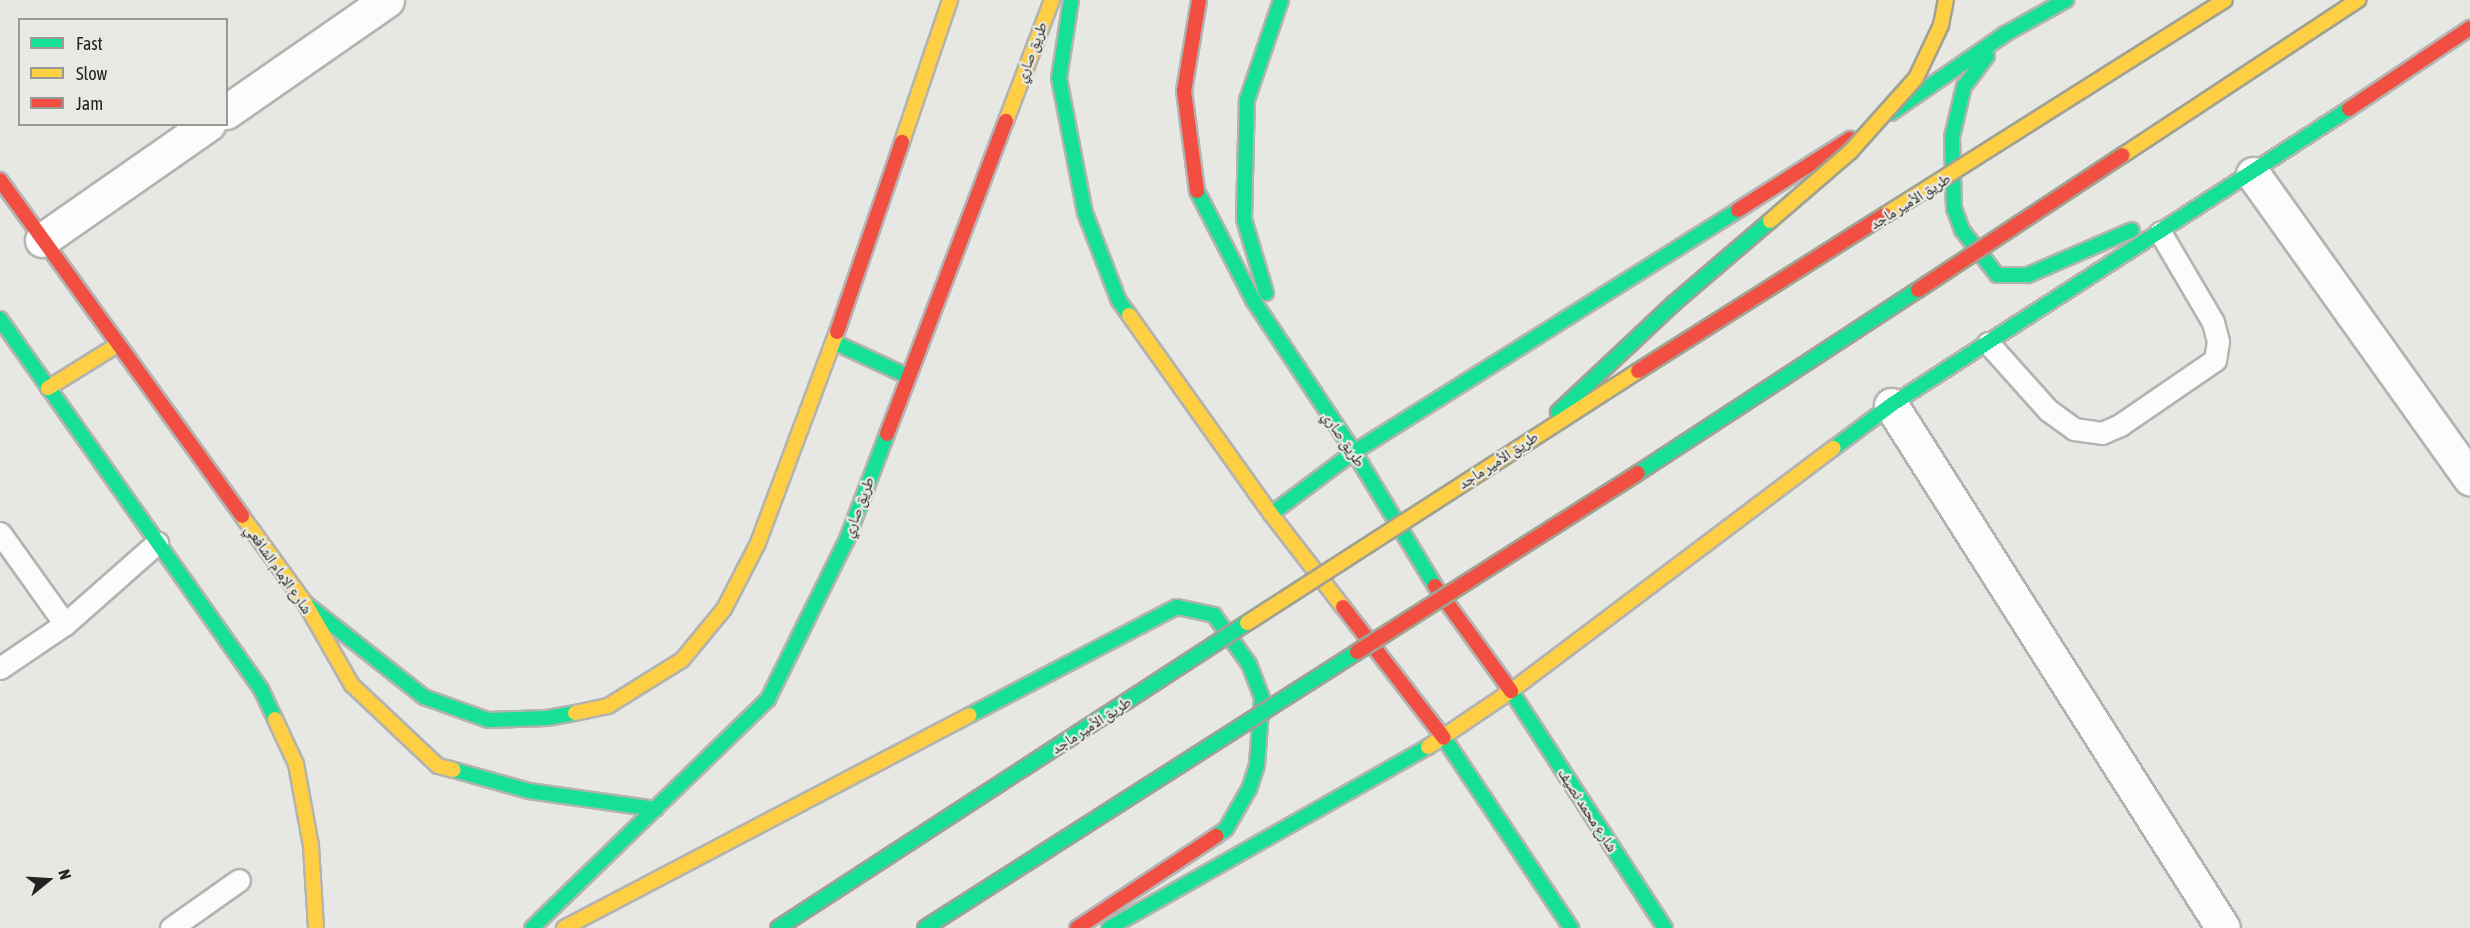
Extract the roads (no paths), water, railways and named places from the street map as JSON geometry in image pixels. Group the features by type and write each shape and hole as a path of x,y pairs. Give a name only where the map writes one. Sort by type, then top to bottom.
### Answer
{"main road":[{"path":"305,603 424,697 488,720 548,718 608,706 682,660 724,609 758,543 834,342 950,0"},
{"name":"طريق صاري","path":"531,928 768,699 846,539 1052,0"},
{"path":"1071,0 1059,78 1085,213 1119,301 1271,514 1444,738 1571,928"},
{"name":"طريق صاري","path":"1199,0 1184,91 1197,191 1253,300 1354,452 1421,566 1511,691"},
{"path":"1281,0 1247,100 1244,219 1269,304 1321,405"},
{"path":"1526,442 1673,304 1850,152 1916,78 1941,25 1946,0"},
{"path":"1271,514 1354,452 1911,101 2005,34 2066,0"},
{"name":"طريق الأمير ماجد","path":"778,928 1526,442 2225,0"},
{"path":"925,928 1733,412 2358,0"},
{"path":"1109,928 1444,738 1511,691 1891,405 2243,180 2470,28"},
{"path":"2005,34 1964,86 1952,137 1954,208 1962,230 1997,275 2028,275 2073,259 2243,180"},
{"name":"شارع الإمام الشافعي","path":"0,180 305,603 352,685 438,766 529,791 656,809"},
{"path":"0,319 261,689 296,764 311,846 316,928"},
{"path":"834,342 907,376"},
{"path":"48,388 117,345"},
{"path":"564,928 1177,607 1214,615 1249,664 1262,698 1257,765 1249,789 1226,829 1077,928"},
{"name":"شارع محمد نصيف","path":"1511,691 1665,928"}],"street":[{"path":"228,111 387,0"},
{"path":"42,240 205,126"},
{"path":"2243,180 2470,478"},
{"path":"1891,405 2223,928"}],"lane":[{"path":"1988,343 2048,410 2074,429 2102,433 2120,425 2216,360 2218,340 2213,322 2160,232"},
{"path":"0,533 65,624"},
{"path":"0,668 65,624 157,543"},
{"path":"171,928 240,880"}]}
